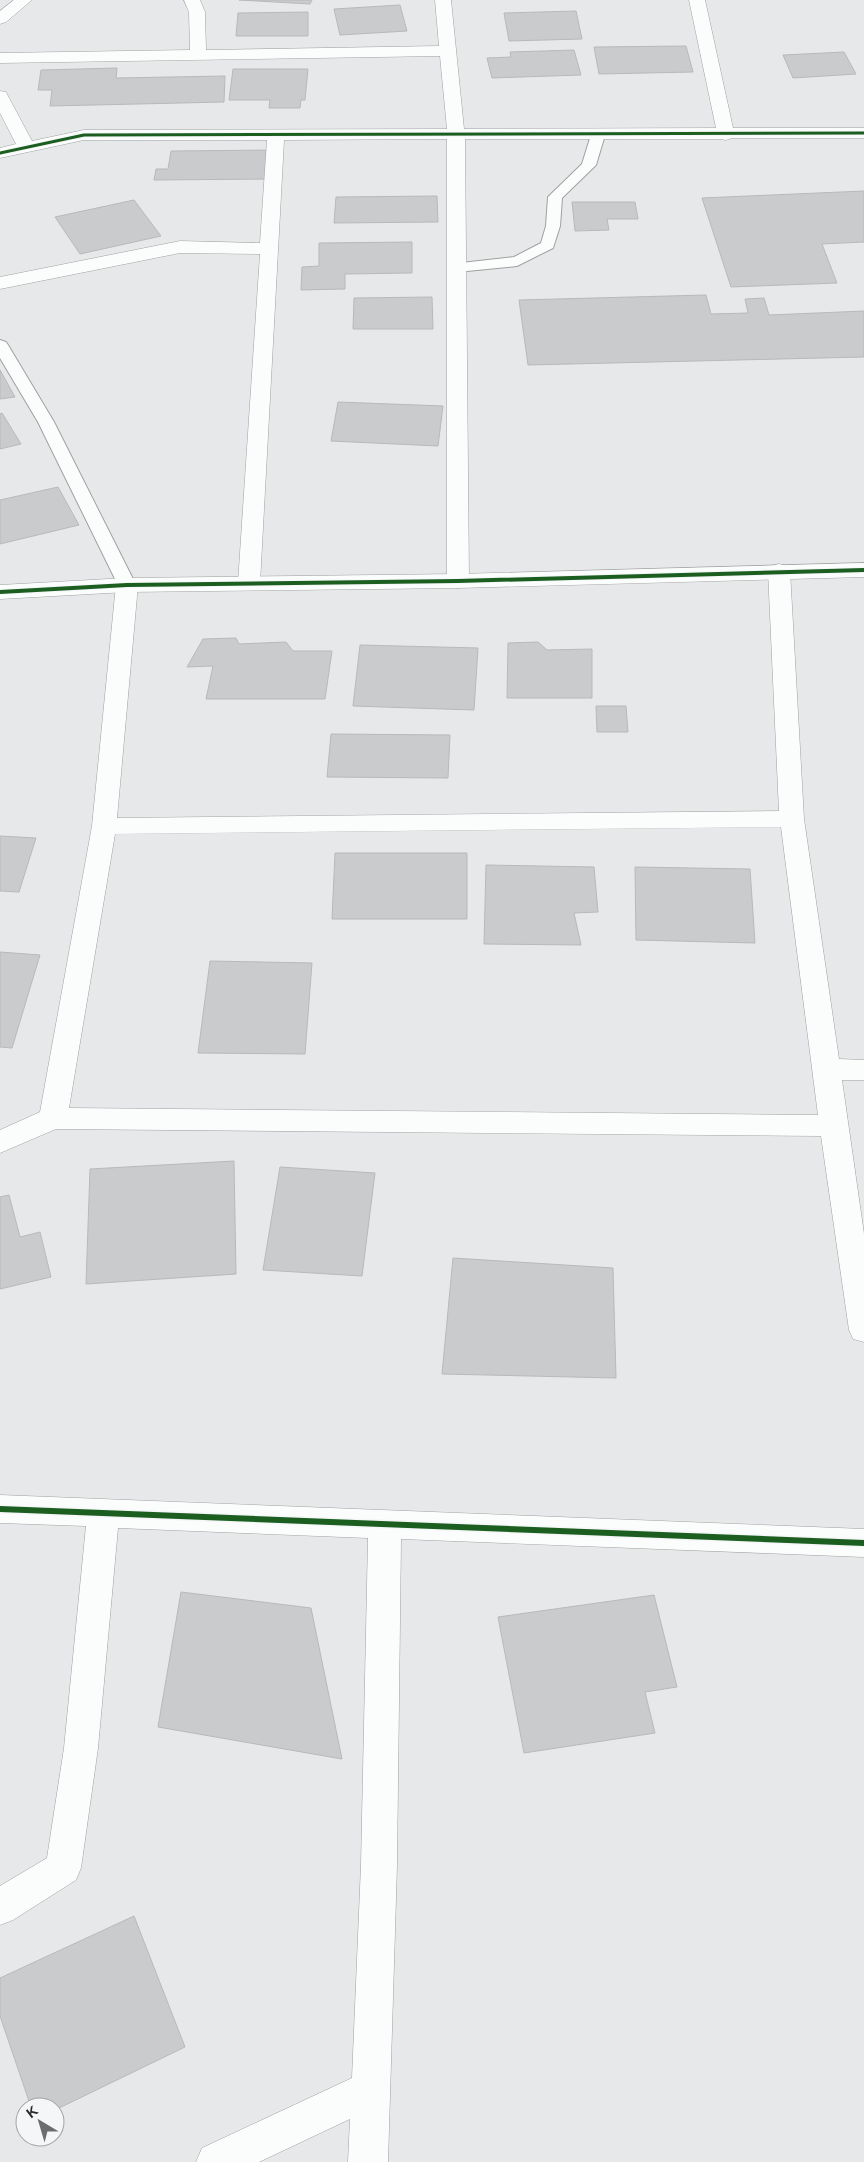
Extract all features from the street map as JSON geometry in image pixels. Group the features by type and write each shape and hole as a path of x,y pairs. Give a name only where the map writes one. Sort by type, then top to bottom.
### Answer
{"street":[{"path":"0,19 24,0"},
{"path":"192,0 198,12 198,55"},
{"path":"443,0 456,135 458,581"},
{"path":"697,0 726,135"},
{"path":"0,58 448,51"},
{"path":"0,96 26,148"},
{"path":"0,153 84,134 864,134"},
{"path":"249,583 276,135"},
{"path":"0,283 180,247 269,249"},
{"path":"0,592 127,585 458,581 864,570"},
{"path":"779,571 792,819 828,1069 833,1126 864,1330"},
{"path":"53,1118 104,826 127,585"},
{"path":"104,826 792,819"},
{"path":"828,1069 864,1070"},
{"path":"0,1142 53,1118 833,1126"},
{"path":"0,1509 864,1543"},
{"path":"0,1907 63,1868 81,1748 103,1513"},
{"path":"368,2162 379,1855 386,1524"},
{"path":"216,2162 371,2089"}],"lane":[{"path":"457,267 517,262 548,245 553,226 555,197 589,165 598,135"},
{"path":"0,345 46,422 127,585"}],"building":[{"path":"239,0 312,0 310,4"},
{"path":"400,5 407,31 340,35 334,9"},
{"path":"576,11 582,39 509,41 504,13"},
{"path":"308,12 308,36 236,36 238,13"},
{"path":"686,46 693,72 599,74 594,47"},
{"path":"574,50 581,75 492,78 487,58 511,57 510,52"},
{"path":"844,52 856,74 793,78 783,55"},
{"path":"117,68 116,78 225,76 224,102 50,106 52,90 38,90 41,70"},
{"path":"233,69 308,69 305,100 301,100 300,108 269,108 270,100 229,100"},
{"path":"273,150 271,179 154,180 156,169 168,169 171,151"},
{"path":"864,191 864,242 822,244 837,283 731,287 702,198"},
{"path":"437,196 438,222 334,223 336,197"},
{"path":"134,200 161,236 80,254 55,217"},
{"path":"572,202 635,202 638,219 607,219 609,230 575,231"},
{"path":"412,242 412,273 345,274 345,289 301,290 302,267 319,266 319,243"},
{"path":"706,295 711,314 748,313 745,299 764,298 769,315 864,311 864,357 528,365 519,300"},
{"path":"432,297 433,329 353,329 354,298"},
{"path":"0,370 15,397 0,399"},
{"path":"338,402 443,406 438,446 331,441"},
{"path":"2,413 21,444 0,449 0,414"},
{"path":"58,487 79,525 0,544 0,500"},
{"path":"236,638 239,644 286,642 293,651 332,651 325,699 206,699 213,666 187,667 203,639"},
{"path":"538,642 547,650 592,649 592,698 507,698 508,643"},
{"path":"360,645 478,648 474,710 353,706"},
{"path":"596,706 626,706 628,732 597,732"},
{"path":"331,734 450,735 448,778 327,777"},
{"path":"0,836 36,838 19,892 0,891"},
{"path":"335,853 467,853 467,919 332,919"},
{"path":"486,865 594,867 598,912 574,913 581,945 484,944"},
{"path":"635,867 750,869 755,943 636,940"},
{"path":"0,952 40,955 12,1048 0,1047"},
{"path":"210,961 312,963 305,1054 198,1053"},
{"path":"234,1161 236,1274 86,1284 90,1169"},
{"path":"280,1167 375,1173 362,1276 263,1270"},
{"path":"9,1195 20,1237 40,1232 51,1277 0,1289 0,1197"},
{"path":"453,1258 613,1268 616,1378 442,1374"},
{"path":"181,1592 311,1608 342,1759 158,1727"},
{"path":"654,1595 677,1687 645,1692 655,1733 524,1753 498,1617"},
{"path":"134,1916 185,2047 65,2105 65,2097 28,2097 0,2016 0,1978"}],"cycle path":[{"path":"0,153 84,135 864,133"},
{"path":"0,592 127,585 458,581 864,570"},
{"path":"0,1509 864,1543"}]}
